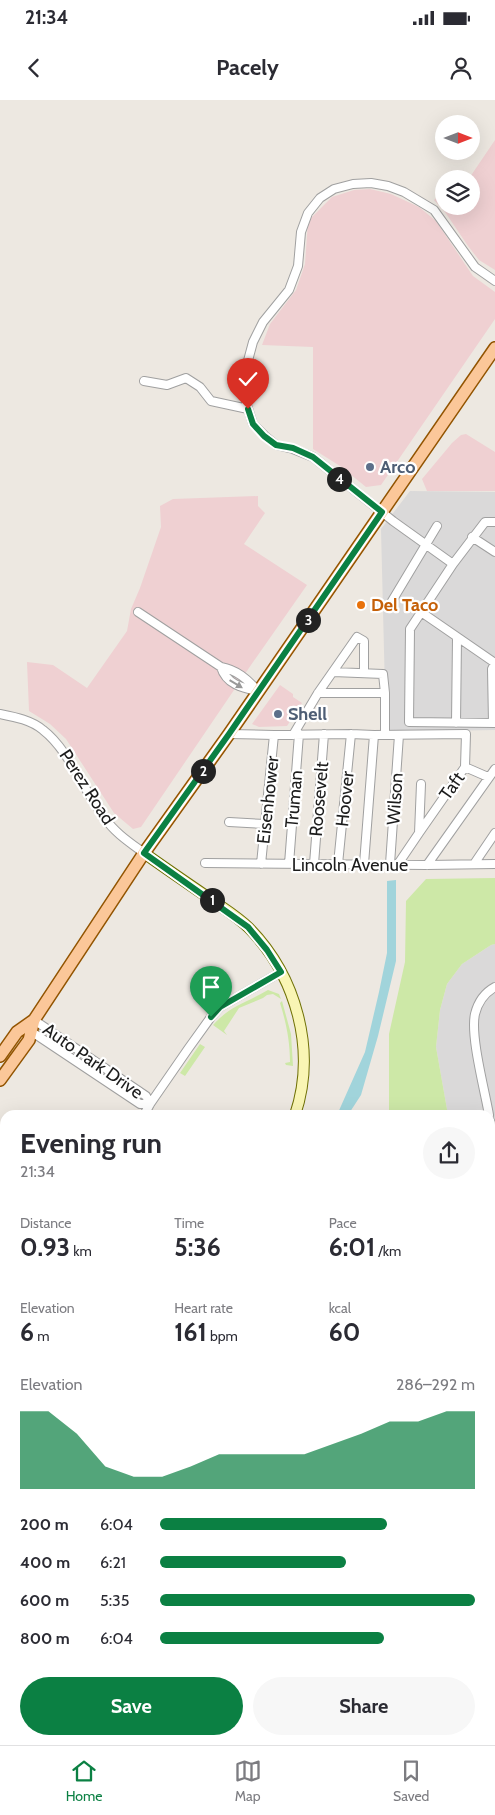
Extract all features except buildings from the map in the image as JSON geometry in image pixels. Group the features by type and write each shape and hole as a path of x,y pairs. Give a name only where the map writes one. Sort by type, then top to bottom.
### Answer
{"main road":[{"path":"0,1080 29,1040 30,1026 144,853 229,734 495,348"},
{"name":"Perez Road","path":"144,853 248,927 267,950 281,972 291,990 302,1036 303,1076 296,1110"},
{"path":"0,1056 16,1032 30,1026"}],"street":[{"path":"453,564 382,512 313,457 293,448 276,445 264,436 253,424 246,402 246,368 253,342 263,322 289,290 298,266 301,232 308,213 320,198 334,189 353,184 371,183 388,186 404,192 434,210 475,267 495,281"},
{"path":"144,381 166,385 186,378 200,387 211,402 248,409"},
{"path":"421,612 495,663 492,669 494,723 409,722 410,628 453,564 484,522 495,522"},
{"path":"392,601 437,526"},
{"path":"472,537 495,552"},
{"path":"138,612 221,667 225,677 242,688 258,691"},
{"path":"296,735 318,693 357,637 364,641 364,673"},
{"path":"456,723 457,638"},
{"path":"333,672 383,674 385,735"},
{"path":"318,693 385,693"},
{"name":"Perez Road","path":"0,714 21,719 41,729 58,744 105,819 118,833 144,853"},
{"path":"229,734 399,735"},
{"name":"Roosevelt","path":"314,864 324,734"},
{"name":"Hoover","path":"338,864 351,734"},
{"name":"Taft","path":"394,864 419,833 465,767 466,734 399,735"},
{"name":"Eisenhower","path":"261,864 274,735"},
{"name":"Truman","path":"289,864 296,735"},
{"path":"364,864 374,735"},
{"name":"Wilson","path":"394,864 399,735"},
{"path":"427,865 493,771 465,767"},
{"path":"419,833 421,784"},
{"path":"229,822 265,824"},
{"path":"474,864 495,833"},
{"name":"Lincoln Avenue","path":"205,863 495,864"},
{"path":"147,1110 211,1017 220,1007 281,972"},
{"path":"488,1110 473,1029 477,1008 487,991 495,987"},
{"name":"Auto Park Drive","path":"30,1026 146,1096 150,1104 140,1104 30,1026"}],"shaded area":[{"path":"495,140 495,270 479,260 447,215 480,215 480,170 475,170"},
{"path":"370,189 391,194 419,207 436,221 473,276 495,292 495,319 381,485 366,487 340,466 313,449 313,347 262,345 270,324 296,290 305,264 308,221 332,197 354,190"},
{"path":"466,434 495,452 495,491 427,491 422,479 452,443 461,435"},
{"path":"410,491 495,492 495,730 386,732 381,529"},
{"path":"258,496 258,506 265,513 244,544 307,585 141,827 133,829 114,813 66,739 50,724 29,711 27,662 53,665 87,688 127,631 131,609 161,527 160,506 173,499"},
{"name":"Shell","path":"280,685 302,703 287,726 259,727 252,724"},
{"path":"495,944 495,1110 447,1110 436,1047 440,1010 447,984 462,964"}],"green space":[{"path":"495,878 495,944 462,964 447,984 440,1010 436,1047 447,1110 389,1110 389,1034 405,962 406,901 426,879"},
{"path":"268,990 279,994 281,999 273,994 267,995 239,1008 224,1031 227,1035 213,1025 226,1013"},
{"path":"282,1001 291,1034 293,1066 286,1065 285,1063 290,1062 290,1054 280,1003"},
{"path":"200,1044 205,1047 185,1076 180,1073"}],"water":[{"path":"396,880 396,961 378,1036 361,1095 351,1110 339,1110 365,1052 379,992 387,953 387,881"}],"place":[{"name":"Arco","path":"370,467"},
{"name":"Del Taco","path":"361,605"},
{"name":"Shell","path":"278,714"}],"route":[{"path":"211,1017 220,1007 281,972 267,950 248,927 144,853 229,734 382,512 313,457 293,448 276,445 264,436 253,424 248,409"}]}
